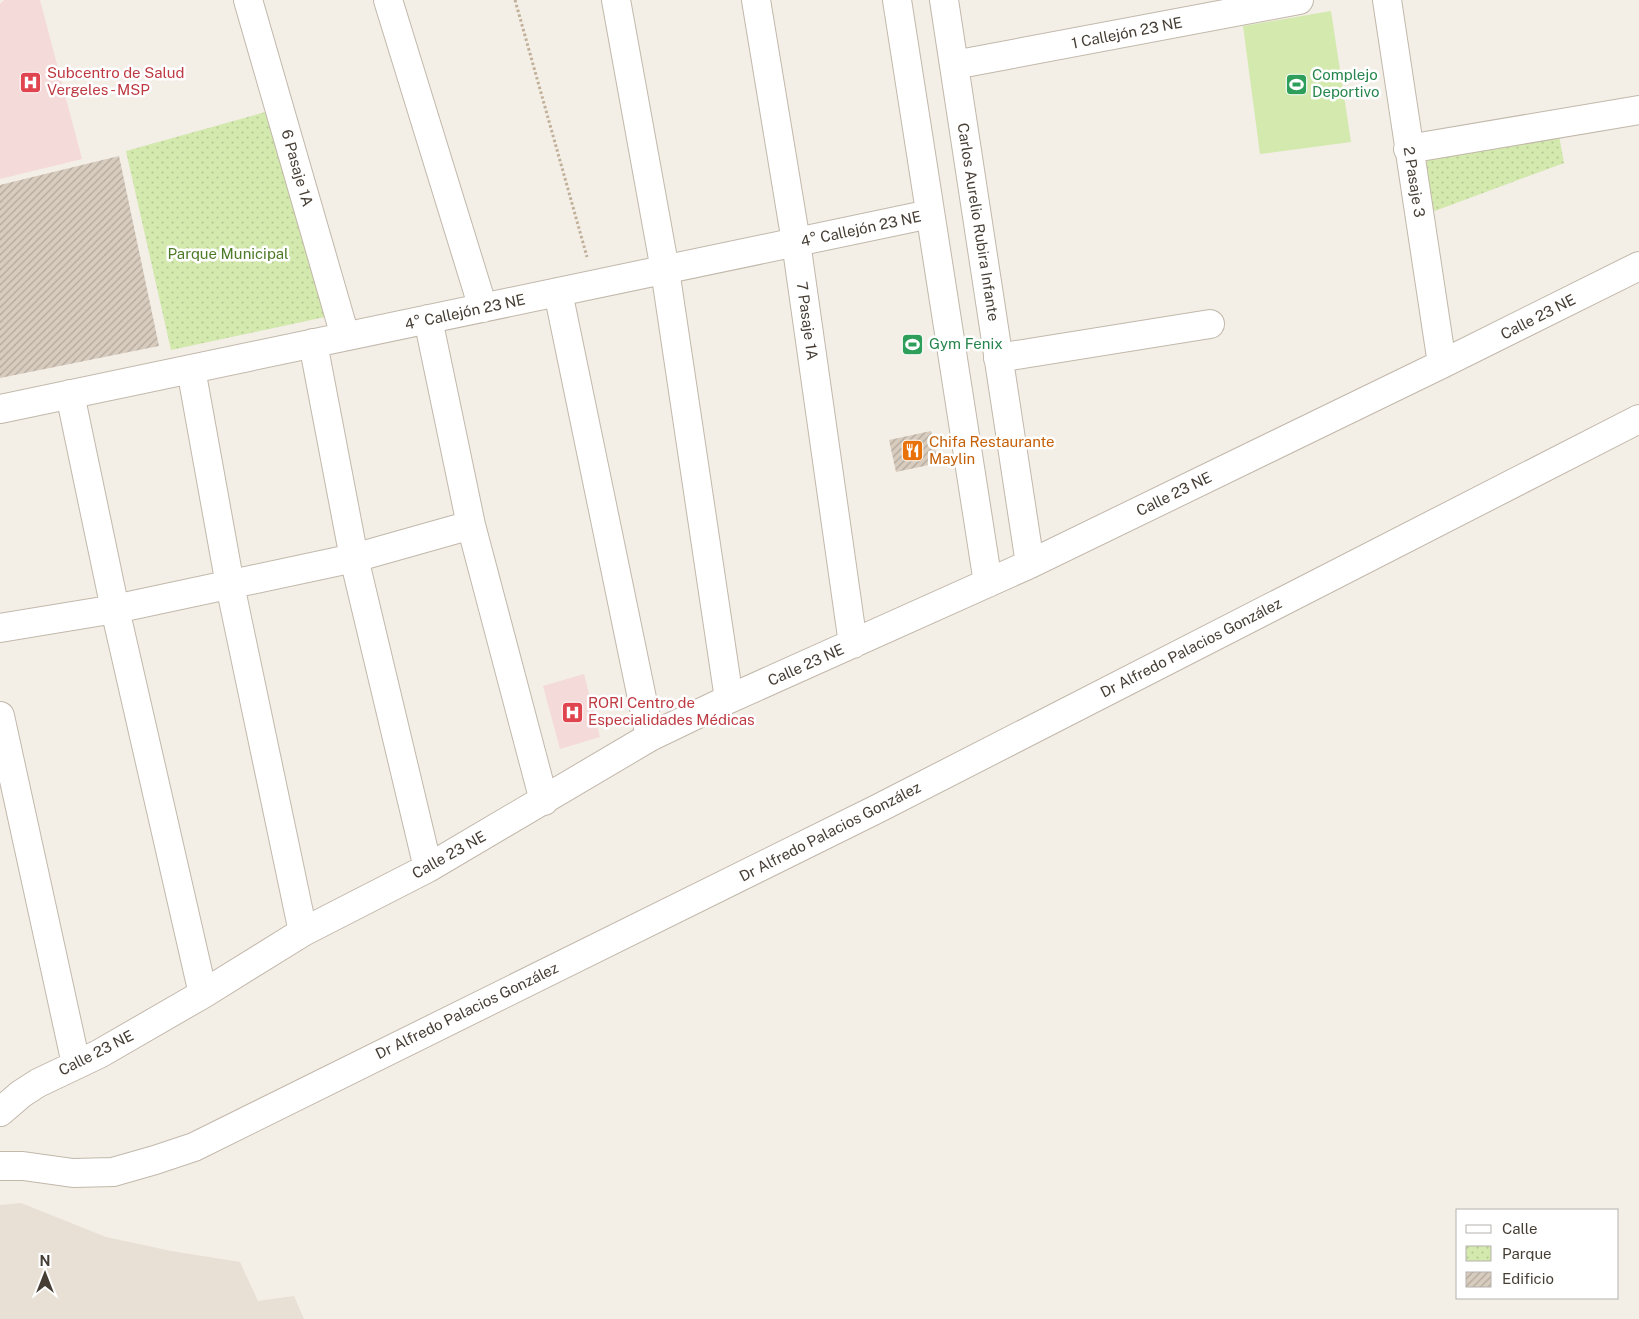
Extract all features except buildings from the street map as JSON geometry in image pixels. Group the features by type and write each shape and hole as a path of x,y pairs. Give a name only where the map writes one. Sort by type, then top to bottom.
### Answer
{"street":[{"path":"388,0 483,308"},
{"path":"616,0 664,270 729,699"},
{"name":"7 Pasaje 1A","path":"756,0 796,242 853,644"},
{"path":"897,0 988,583"},
{"name":"Carlos Aurelio Rubira Infante","path":"944,0 1030,564"},
{"name":"1 Callejón 23 NE","path":"954,66 1299,0"},
{"name":"2 Pasaje 3","path":"1387,0 1442,364"},
{"name":"6 Pasaje 1A","path":"251,1 346,336"},
{"path":"1408,149 1639,110"},
{"name":"4° Callejón 23 NE","path":"0,409 930,214"},
{"name":"Calle 23 NE","path":"0,1112 21,1094 38,1083 99,1054 203,994 303,932 428,868 650,737 729,699 1030,564 1639,266"},
{"path":"558,292 650,737"},
{"path":"428,319 471,525 544,800"},
{"path":"998,358 1210,324"},
{"path":"313,343 354,558 428,868"},
{"path":"191,369 230,585 303,932"},
{"path":"70,394 116,609 203,994"},
{"name":"Dr Alfredo Palacios González","path":"0,1166 23,1166 73,1173 114,1172 194,1147 877,809 1639,419"},
{"path":"0,628 116,609 354,558 471,525"},
{"path":"0,716 76,1064"}],"path":[{"path":"515,0 595,284"}],"shaded area":[{"name":"Subcentro de Salud Vergeles - MSP","path":"4,0 40,0 82,159 0,179 0,4"},
{"name":"RORI Centro de Especialidades Médicas","path":"584,674 600,737 560,749 543,686"},
{"path":"21,1203 106,1237 171,1251 240,1262 258,1301 294,1296 304,1319 0,1319 0,1205"}],"green space":[{"name":"Complejo Deportivo","path":"1331,11 1351,142 1260,154 1243,26"},
{"name":"Parque Municipal","path":"269,111 325,317 171,350 126,151"},
{"path":"1558,130 1564,163 1432,212 1420,154"}],"place":[{"name":"Subcentro de Salud Vergeles - MSP","path":"31,82"},
{"name":"Complejo Deportivo","path":"1296,84"},
{"name":"Gym Fenix","path":"913,344"},
{"name":"Chifa Restaurante Maylin","path":"913,451"},
{"name":"RORI Centro de Especialidades Médicas","path":"572,712"}]}
